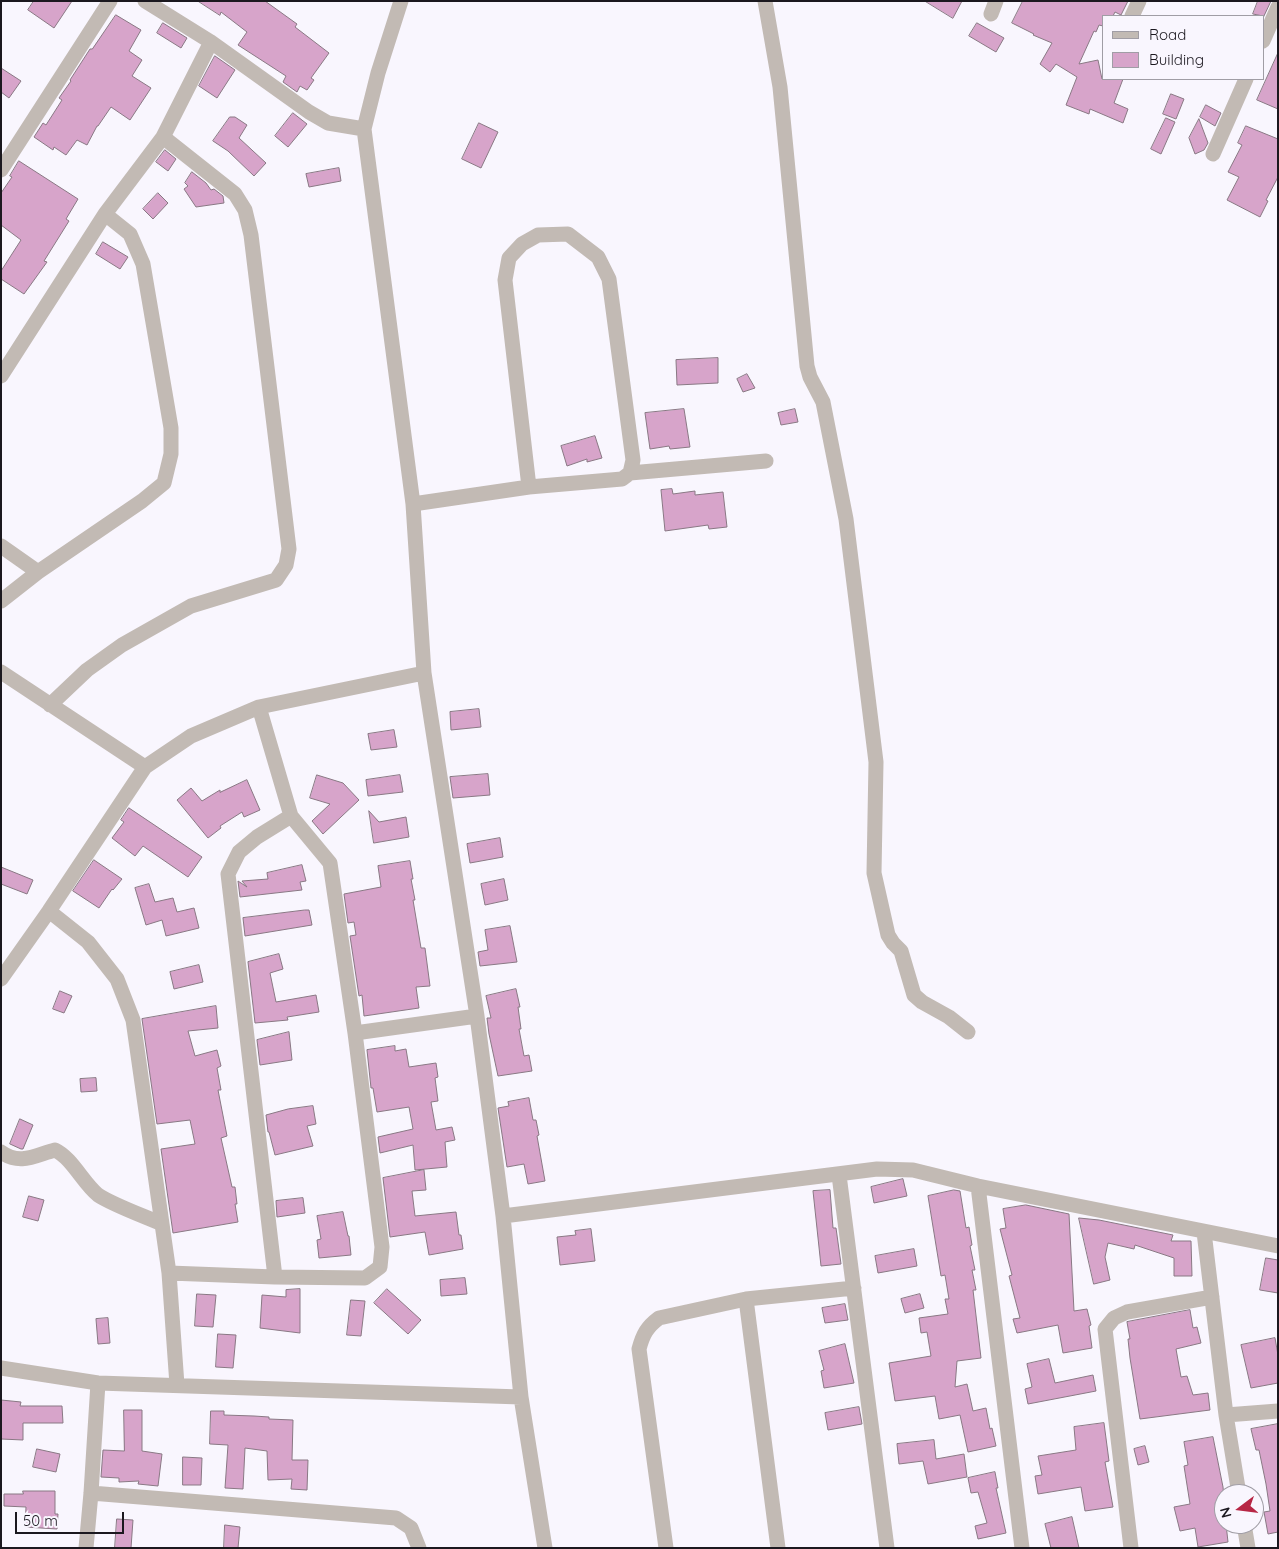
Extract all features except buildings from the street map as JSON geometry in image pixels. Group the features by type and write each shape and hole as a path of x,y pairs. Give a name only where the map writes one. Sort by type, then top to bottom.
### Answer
{"street":[{"path":"1,170 110,1"},
{"path":"145,1 211,42 309,112 328,123 364,129"},
{"path":"401,1 378,73 364,129 413,504 424,674 477,1016 504,1216 521,1397 545,1548"},
{"path":"765,1 780,87 807,366 810,377 823,402 846,519 876,762 874,873 888,935 893,943 902,950 914,995 968,1032"},
{"path":"1132,15 1139,1"},
{"path":"1264,39 1278,7"},
{"path":"1,376 105,214 163,137 211,42"},
{"path":"1213,154 1246,80"},
{"path":"50,705 87,670 122,645 191,606 276,580 286,565 289,549 251,235 245,210 235,194 163,137"},
{"path":"1,600 38,572 142,501 164,483 170,454 172,428 143,264 130,234 105,214"},
{"path":"529,487 505,280 509,258 522,244 538,236 568,234 598,257 610,280 633,460 630,473"},
{"path":"413,504 529,487 622,479 630,473 766,461"},
{"path":"1,546 38,572"},
{"path":"1,672 145,767"},
{"path":"1,979 145,767 191,736 259,707 424,674"},
{"path":"169,1273 365,1278 380,1267 382,1248 355,1033 330,863 291,816 259,707"},
{"path":"275,1277 228,874 239,852 257,837 291,816"},
{"path":"49,911 88,942 117,980 133,1020 169,1273 177,1385"},
{"path":"355,1033 477,1016"},
{"path":"1,1152 18,1160 26,1160 55,1150 61,1153 98,1195 162,1224"},
{"path":"504,1216 877,1169 913,1170 978,1186 1278,1246"},
{"path":"838,1175 887,1548"},
{"path":"978,1186 1022,1548"},
{"path":"1204,1232 1226,1415 1237,1484"},
{"path":"666,1548 639,1349 643,1335 649,1326 659,1318 746,1298 854,1288"},
{"path":"1131,1548 1106,1330 1114,1318 1127,1312 1212,1297"},
{"path":"746,1298 778,1548"},
{"path":"1,1368 98,1383 521,1397"},
{"path":"86,1548 98,1383"},
{"path":"1226,1415 1278,1411"},
{"path":"91,1493 396,1518 411,1528 419,1548"},
{"path":"1246,1534 1248,1548"}]}
